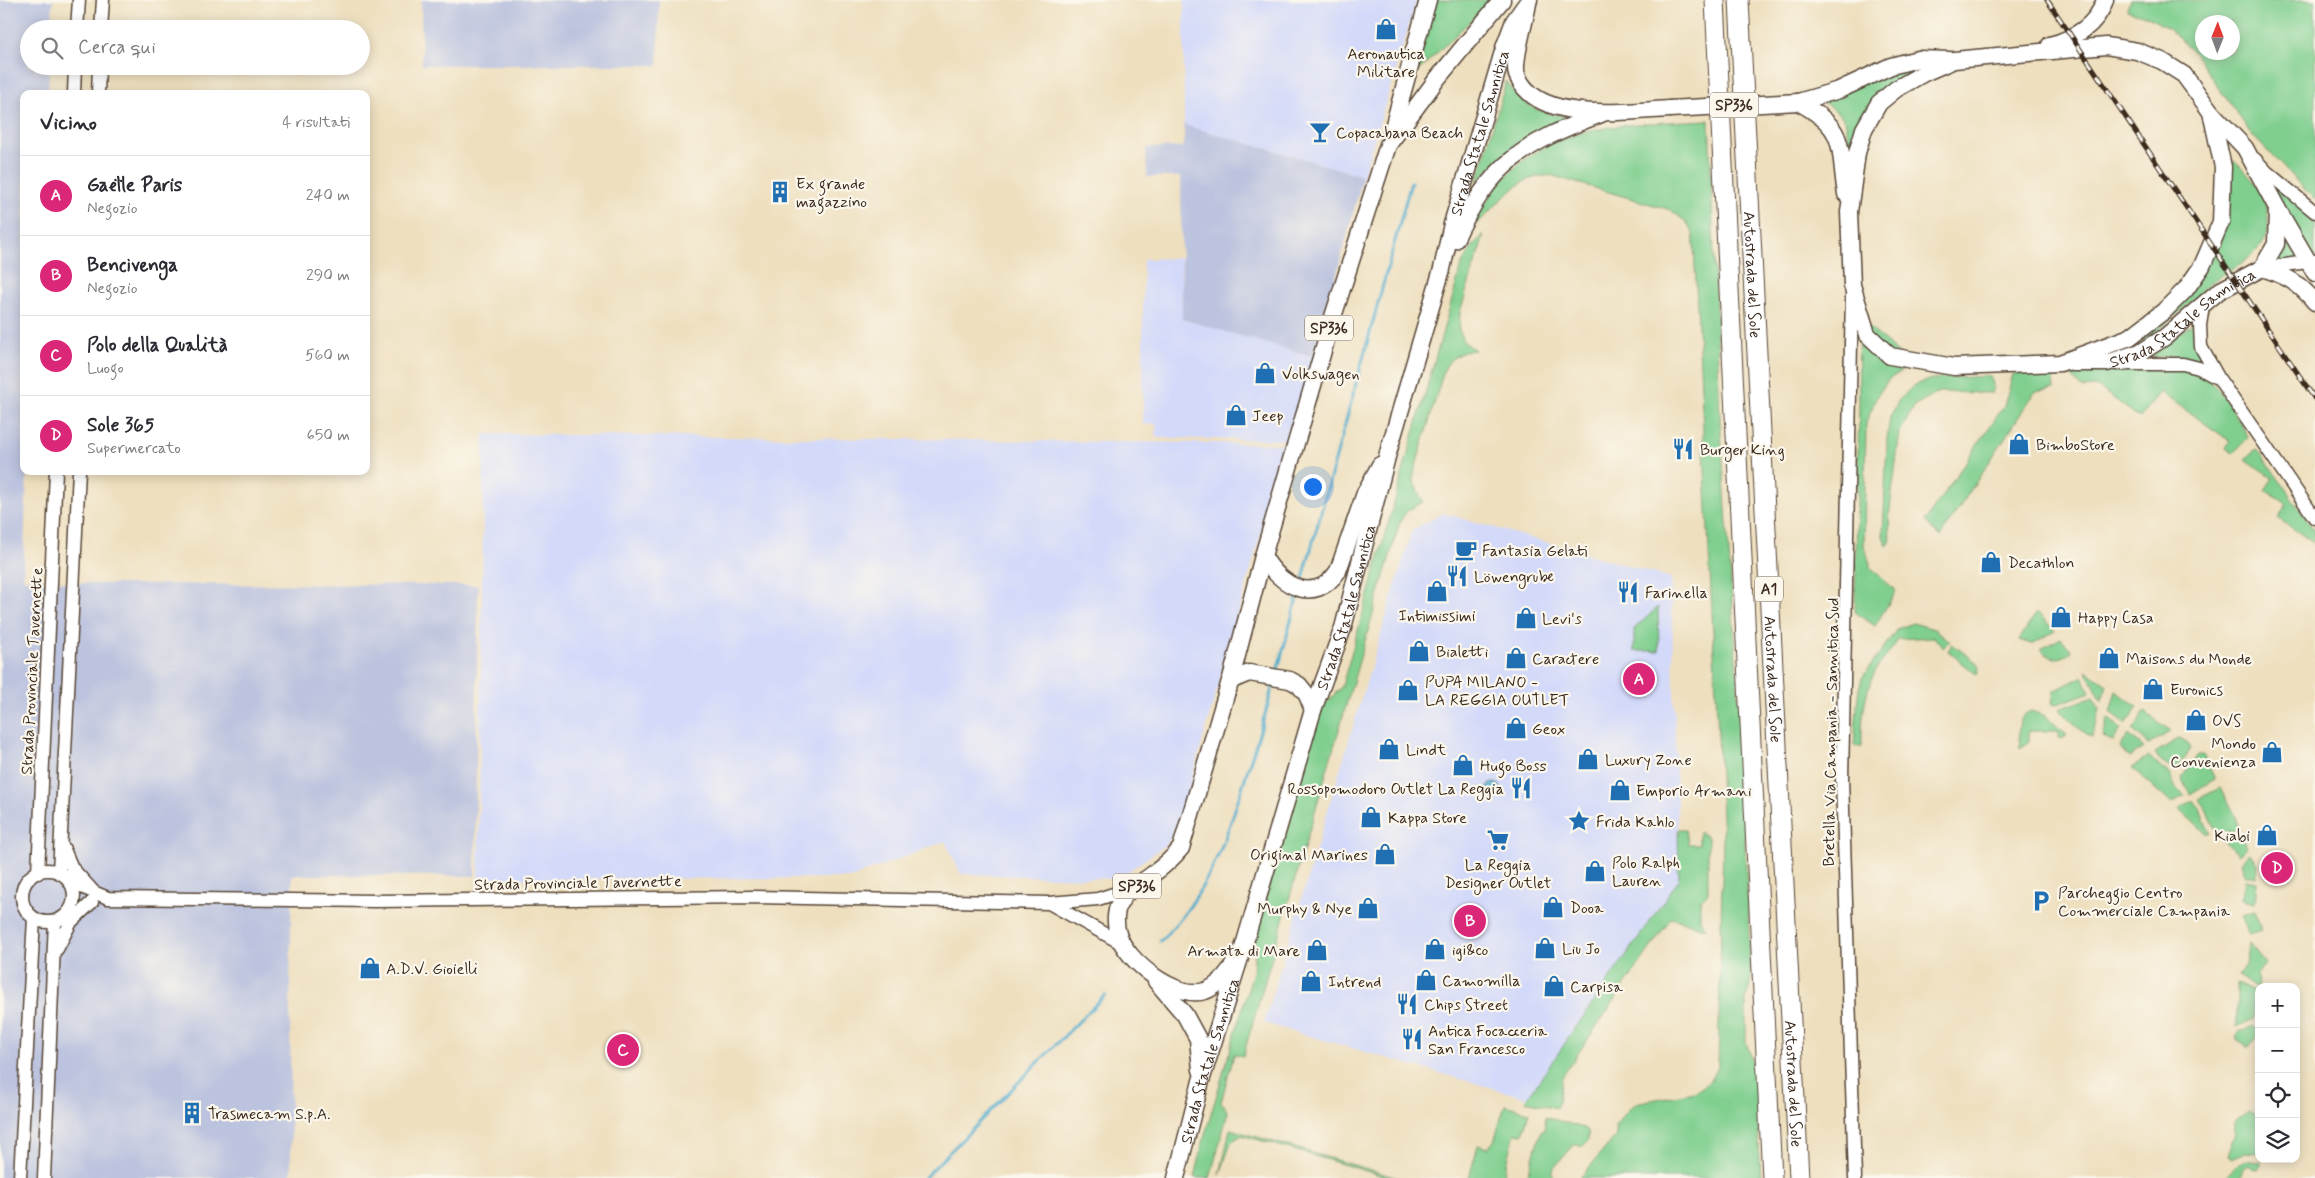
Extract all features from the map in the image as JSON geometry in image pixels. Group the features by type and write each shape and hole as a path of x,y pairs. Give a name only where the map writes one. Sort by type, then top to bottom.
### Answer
{"highway":[{"name":"Autostrada del Sole","path":"1716,0 1772,1178"},
{"name":"Autostrada del Sole","path":"1739,0 1800,1178"}],"main road":[{"path":"1388,145 1428,0"},
{"name":"SP336","path":"1121,943 1116,928 1119,905 1122,898 1165,865 1180,848 1229,686 1263,556 1332,320 1388,145 1437,79 1502,0"},
{"name":"Strada Statale Sannitica","path":"1529,0 1516,60 1517,74 1529,93 1546,103 1570,109 1605,112 1798,102 1820,114 1833,126 1839,139 1849,212 1852,285 1868,334 1890,356 1954,367 2108,363 2143,351 2165,337 2219,291 2262,268 2276,244 2277,208 2245,148 2211,112 2184,75 2162,61 2137,51 2106,46 1954,60 1924,73 1896,89 1879,103 1864,130 1857,153 1849,212"},
{"name":"Strada Statale Sannitica","path":"1176,1178 1201,1081 1245,942 1313,710 1343,628 1388,453 1442,269 1452,224 1505,45 1514,20 1529,0"},
{"path":"2015,54 2058,43 2086,30 2101,12 2105,0"},
{"path":"1798,102 1839,90 1891,66 1918,58 1954,60"},
{"name":"Strada Statale Sannitica","path":"1442,269 1478,196 1502,167 1534,142 1605,112"},
{"name":"Strada Statale Sannitica","path":"2060,364 2130,338 2164,311 2186,289 2202,266 2222,222 2223,167 2211,112"},
{"path":"2277,208 2312,265"},
{"path":"2262,268 2284,275 2300,285 2315,302"},
{"path":"1263,556 1272,570 1284,581 1298,588 1315,590 1331,582 1338,571 1365,493 1388,453"},
{"path":"1229,686 1249,673 1290,680 1299,685 1307,695 1313,710"},
{"name":"Strada Statale Sannitica","path":"1121,943 1151,976 1184,991 1204,991 1221,981 1234,964 1245,942"},
{"path":"1151,976 1185,1015 1198,1039 1201,1081"}],"street":[{"path":"78,20 79,0"},
{"path":"102,20 103,0"},
{"path":"74,90 75,75"},
{"path":"98,90 99,75"},
{"path":"2245,148 2267,172 2315,212"},
{"path":"2262,268 2312,265"},
{"name":"Bretella Via Campania - Sannitica Sud","path":"1852,285 1842,779 1855,1178"},
{"path":"2203,306 2200,325 2201,347 2219,379 2315,518"},
{"path":"2108,363 2183,364 2200,368 2219,379"},
{"name":"Strada Provinciale Tavernette","path":"56,475 38,873 52,871 99,898"},
{"path":"44,1178 53,958 60,918 73,899 64,878 61,838 79,475"},
{"path":"53,958 63,933 71,922 99,898 72,868 66,856 61,838"},
{"path":"38,873 26,883 22,898 24,906 34,918 48,922 60,918"},
{"name":"Strada Provinciale Tavernette","path":"60,918 99,898 376,901 754,897 1049,903 1098,899 1137,886"},
{"name":"Strada Provinciale Tavernette","path":"1049,903 1121,943"},
{"path":"20,1178 34,918"}],"shaded area":[{"path":"0,0 53,0 52,20 20,20 20,75 49,75 48,90 20,90 20,475 27,475 23,579 99,584 478,585 475,876 292,875 290,999 291,1178 0,1178"},
{"path":"421,0 659,0 658,65 422,65"},
{"path":"1184,0 1417,0 1363,176 1184,125"},
{"path":"1184,125 1363,176 1314,357 1182,319 1181,177 1147,177 1146,148 1184,147"},
{"path":"1181,258 1182,319 1314,357 1286,440 1156,438 1156,424 1143,424 1143,259"},
{"path":"484,434 1286,444 1185,803 1175,830 1167,844 1117,879 961,874 945,841 851,878 478,879"},
{"name":"La Reggia Designer Outlet","path":"1443,513 1671,578 1679,879 1527,1098 1264,1023 1412,530"}],"green space":[{"path":"1436,0 1492,0 1414,75"},
{"path":"2130,0 2315,0 2315,200 2253,136 2199,60 2240,60 2240,15 2195,15 2195,55 2168,28 2148,17 2127,10"},
{"path":"1925,66 1884,91 1852,170 1846,123 1840,114 1820,100 1882,75"},
{"path":"1506,81 1520,98 1534,108 1551,114 1572,117 1543,127 1530,134 1506,153 1477,182"},
{"path":"1709,120 1720,417 1738,690 1751,978 1746,1001 1746,1042 1755,1068 1761,1178 1580,1178 1616,1136 1615,1126 1631,1107 1640,1102 1695,1092 1711,1081 1718,1067 1723,836 1693,234 1688,224 1671,210 1553,176 1543,176 1525,181 1474,225 1494,191 1517,166 1543,148 1573,136 1604,128"},
{"path":"2235,161 2255,184 2267,210 2268,223 2265,236 2258,249 2246,260 2210,284 2158,331 2124,350 2122,348 2204,270 2231,162"},
{"path":"2263,173 2315,216 2315,258 2270,263 2280,245"},
{"path":"1484,235 1460,312 1459,330 1463,341 1475,350 1456,356 1444,370 1414,473 1414,483 1423,502 1407,511 1400,522 1243,1056 1234,1054 1221,1102 1228,1112 1210,1178 1195,1178 1204,1138 1253,972 1257,925 1321,709 1342,686 1462,264 1475,243"},
{"path":"1858,311 1859,318 1911,365 1888,380 1876,398 1866,423 1864,546 1872,569 1896,591 1875,626 1855,612 1859,401"},
{"path":"2193,323 2195,343 2204,361 2192,357 2149,357"},
{"path":"2191,369 2211,382 2225,398 2248,438 2233,453 2226,448 2230,441 2160,392 2140,418 2098,387 2081,388 2066,370"},
{"path":"2052,372 2054,389 2035,392 1940,537 1925,521 2004,406 2013,374"},
{"path":"1990,376 1993,384 1992,393 1939,392 1915,405 1900,432 1889,516 1890,543 1887,546 1883,536 1887,439 1890,417 1899,400 1913,386 1931,379"},
{"path":"2256,450 2261,454 2315,531 2315,544 2278,518 2287,504 2265,490 2273,478 2245,459"},
{"path":"1658,607 1659,651 1634,651 1634,629"},
{"path":"2037,612 2055,631 2031,644 2019,640"},
{"path":"1913,623 1934,629 1950,641 1943,648 1934,637 1898,639 1877,669 1871,682 1864,709 1862,746 1854,746 1858,694 1862,678 1897,629"},
{"path":"2061,638 2072,651 2068,654 2056,658 2044,653 2041,649"},
{"path":"1952,644 1976,662 1979,666 1977,675 1948,651"},
{"path":"2086,670 2107,685 2102,701"},
{"path":"2083,676 2090,692 2055,705 2052,703 2054,691"},
{"path":"2116,691 2138,707 2125,724 2110,712"},
{"path":"2093,697 2100,709 2092,737 2084,733 2059,709"},
{"path":"2031,711 2046,716 2066,734 2066,737 2059,739 2059,731 2029,731 2029,741 2020,748 2020,722 2022,717"},
{"path":"2145,712 2171,731 2149,745 2133,730"},
{"path":"2108,718 2121,729 2113,741 2103,737"},
{"path":"2129,735 2144,748 2129,758 2120,747"},
{"path":"2180,738 2188,743 2191,749 2175,771 2161,762 2155,753"},
{"path":"2198,755 2203,755 2215,779 2190,794 2182,777"},
{"path":"2149,756 2170,775 2175,787 2185,795 2171,803 2132,768"},
{"path":"2220,788 2237,820 2239,830 2216,833 2207,810 2198,799"},
{"path":"2193,801 2200,809 2209,832 2206,834 2179,809"},
{"path":"1678,829 1686,829 1688,844 1699,844 1699,832 1708,837 1708,893 1700,901 1700,920 1707,929 1671,918 1562,1077 1557,1108 1525,1101 1679,879"},
{"path":"2241,835 2246,847 2239,855 2221,838"},
{"path":"2250,853 2257,864 2256,877 2245,875 2241,861"},
{"path":"2245,880 2257,882 2255,903 2241,900"},
{"path":"2255,911 2261,931 2249,935 2241,915"},
{"path":"2249,944 2265,964 2257,974 2258,983 2255,983 2255,988 2238,976 2247,961"},
{"path":"2237,983 2254,993 2254,1019 2237,1027"},
{"path":"2253,1026 2255,1028 2255,1039 2249,1047 2235,1038 2238,1033"},
{"path":"1505,1105 1529,1112 1523,1134 1515,1133 1503,1178 1469,1178 1478,1145 1488,1148 1494,1141"},
{"path":"2249,1111 2255,1115 2255,1153 2246,1152 2232,1158 2228,1155 2235,1133 2235,1120"},
{"path":"1546,1117 1584,1128 1588,1132 1589,1140 1584,1145 1574,1145 1552,1170 1552,1178 1527,1178 1541,1131 1544,1130"},
{"path":"1230,1129 1398,1178 1390,1178 1242,1135 1231,1142 1220,1175"},
{"path":"2247,1160 2261,1163 2257,1170 2252,1169 2249,1165 2243,1168 2240,1178 2224,1178 2239,1163"}],"water":[{"path":"1494,783 1502,791 1494,799 1486,791"}],"waterway":[{"path":"1302,582 1411,182"},
{"path":"1277,672 1298,595"},
{"path":"1160,941 1192,903 1216,859 1234,813 1273,685"},
{"path":"924,1178 1105,995"}],"railway":[{"path":"2047,0 2315,399"}],"place":[{"name":"Aeronautica Militare","path":"1386,29"},
{"name":"Copacabana Beach","path":"1320,132"},
{"name":"Ex grande magazzino","path":"780,192"},
{"name":"Volkswagen","path":"1265,373"},
{"name":"Jeep","path":"1236,415"},
{"name":"BimboStore","path":"2019,444"},
{"name":"Burger King","path":"1683,449"},
{"name":"Fantasia Gelati","path":"1466,550"},
{"name":"Decathlon","path":"1991,562"},
{"name":"Löwengrube","path":"1457,576"},
{"name":"Intimissimi","path":"1437,591"},
{"name":"Farinella","path":"1628,592"},
{"name":"Happy Casa","path":"2061,617"},
{"name":"Levi's","path":"1526,618"},
{"name":"Bialetti","path":"1419,651"},
{"name":"Caractere","path":"1516,658"},
{"name":"Maisons du Monde","path":"2109,658"},
{"name":"Gaëlle Paris","path":"1639,679"},
{"name":"Euronics","path":"2153,689"},
{"name":"PUPA MILANO - LA REGGIA OUTLET","path":"1408,690"},
{"name":"OVS","path":"2196,720"},
{"name":"Geox","path":"1516,728"},
{"name":"Lindt","path":"1389,749"},
{"name":"Mondo Convenienza","path":"2272,752"},
{"name":"Luxury Zone","path":"1588,759"},
{"name":"Hugo Boss","path":"1463,765"},
{"name":"Rossopomodoro Outlet La Reggia","path":"1521,788"},
{"name":"Emporio Armani","path":"1620,790"},
{"name":"Kappa Store","path":"1371,817"},
{"name":"Frida Kahlo","path":"1579,821"},
{"name":"Kiabi","path":"2267,835"},
{"name":"La Reggia Designer Outlet","path":"1498,840"},
{"name":"Original Marines","path":"1385,854"},
{"name":"Sole 365","path":"2277,868"},
{"name":"Polo Ralph Lauren","path":"1595,871"},
{"name":"Parcheggio Centro Commerciale Campania","path":"2041,901"},
{"name":"Dooa","path":"1553,907"},
{"name":"Murphy & Nye","path":"1368,908"},
{"name":"Bencivenga","path":"1470,921"},
{"name":"Liu Jo","path":"1545,948"},
{"name":"igi&co","path":"1435,949"},
{"name":"Armata di Mare","path":"1317,950"},
{"name":"A.D.V. Gioielli","path":"370,968"},
{"name":"Camomilla","path":"1426,980"},
{"name":"Intrend","path":"1311,981"},
{"name":"Carpisa","path":"1554,986"},
{"name":"Chips Street","path":"1407,1004"},
{"name":"Antica Focacceria San Francesco","path":"1412,1039"},
{"name":"Polo della Qualità","path":"623,1050"},
{"name":"Trasmecam S.p.A.","path":"192,1113"}]}
